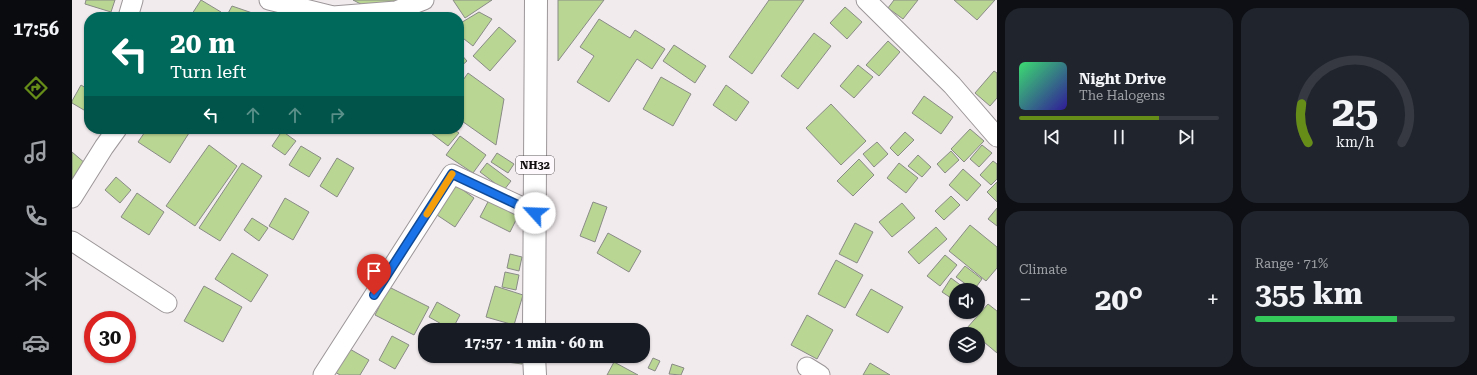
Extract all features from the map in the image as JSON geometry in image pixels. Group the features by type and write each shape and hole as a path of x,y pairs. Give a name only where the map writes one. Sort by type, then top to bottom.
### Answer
{"main road":[{"name":"NH32","path":"534,323 536,0"},
{"path":"534,363 535,375"}],"street":[{"path":"129,12 133,0"},
{"path":"269,0 318,12"},
{"path":"384,12 396,11 424,0"},
{"path":"866,0 952,85 997,137"},
{"path":"72,198 113,134"},
{"path":"323,375 452,174 535,213"},
{"path":"72,241 167,303"}],"building":[{"path":"86,0 115,0 111,12 85,4"},
{"path":"201,0 221,12 193,12"},
{"path":"353,0 401,0 376,12"},
{"path":"453,0 492,0 465,18 464,12 461,12"},
{"path":"558,0 604,0 558,61"},
{"path":"769,0 804,0 752,74 729,57"},
{"path":"894,0 918,0 903,19 888,8"},
{"path":"954,0 995,0 977,20"},
{"path":"232,6 249,12 229,12"},
{"path":"845,7 862,22 847,39 830,23"},
{"path":"479,12 492,19 473,46 464,39 464,21"},
{"path":"599,19 630,38 635,30 665,49 652,69 637,59 609,102 577,82 594,56 580,47"},
{"path":"499,27 516,41 490,71 473,56"},
{"path":"814,33 831,46 798,89 781,76"},
{"path":"888,41 900,52 879,76 866,65"},
{"path":"674,45 706,66 695,83 663,61"},
{"path":"858,65 873,77 854,98 840,86"},
{"path":"994,71 997,73 997,98 990,106 975,93"},
{"path":"468,73 504,99 496,145 464,123 464,79"},
{"path":"661,77 691,94 673,126 643,109"},
{"path":"81,85 84,87 84,110 72,103"},
{"path":"726,85 749,102 736,121 713,105"},
{"path":"924,96 953,117 941,134 912,113"},
{"path":"831,104 866,141 841,165 806,128"},
{"path":"970,129 984,141 964,162 951,149"},
{"path":"905,132 914,140 898,156 890,148"},
{"path":"144,134 188,134 170,163 138,142"},
{"path":"280,134 286,134 296,141 285,155 272,146"},
{"path":"432,134 458,134 448,146"},
{"path":"460,136 486,155 473,173 446,155"},
{"path":"877,142 888,154 874,167 863,154"},
{"path":"209,145 237,166 195,226 166,206"},
{"path":"982,145 992,153 979,167 970,159"},
{"path":"301,146 321,158 309,177 289,165"},
{"path":"951,151 959,160 945,173 937,164"},
{"path":"72,152 86,164 72,181"},
{"path":"497,153 514,164 508,173 491,162"},
{"path":"918,155 931,167 922,177 908,166"},
{"path":"337,158 354,168 337,197 320,186"},
{"path":"859,159 874,175 853,196 837,181"},
{"path":"993,161 997,164 997,179 991,185 980,175"},
{"path":"242,163 262,176 220,241 199,228"},
{"path":"487,163 511,181 504,190 480,172"},
{"path":"899,163 918,178 906,193 887,178"},
{"path":"963,169 981,185 967,201 949,185"},
{"path":"116,177 131,190 120,203 105,190"},
{"path":"997,182 997,202 987,192"},
{"path":"456,185 474,198 455,227 437,215"},
{"path":"137,193 164,212 149,235 121,217"},
{"path":"951,196 960,205 944,220 935,211"},
{"path":"285,198 309,212 293,240 269,226"},
{"path":"490,198 519,214 510,232 480,217"},
{"path":"593,202 607,207 595,242 580,236"},
{"path":"902,203 915,218 892,237 879,222"},
{"path":"997,208 997,226 988,219"},
{"path":"252,218 268,228 259,241 244,230"},
{"path":"855,223 873,232 857,263 839,254"},
{"path":"970,225 997,247 997,268 986,281 949,251"},
{"path":"936,227 947,239 919,264 908,252"},
{"path":"608,233 641,251 629,272 597,253"},
{"path":"232,253 268,275 251,302 215,279"},
{"path":"510,254 522,257 519,271 507,268"},
{"path":"945,255 957,265 940,286 927,276"},
{"path":"836,260 863,275 845,308 818,294"},
{"path":"965,266 982,279 979,283 964,283 956,277"},
{"path":"505,272 519,275 516,290 502,287"},
{"path":"951,278 958,283 949,283 949,297 942,292"},
{"path":"204,286 242,307 223,342 184,321"},
{"path":"495,286 523,295 515,323 507,323 486,317"},
{"path":"389,287 429,307 420,323 418,323 418,328 414,335 375,315"},
{"path":"871,289 903,307 888,333 856,315"},
{"path":"437,302 460,315 456,323 440,323 429,317"},
{"path":"988,304 997,311 997,353 985,343 985,327 968,327 975,319 985,319 985,307"},
{"path":"807,315 833,330 817,359 791,345"},
{"path":"392,336 409,345 395,369 379,360"},
{"path":"348,348 369,360 360,375 340,375 335,372"},
{"path":"653,358 660,361 655,371 648,368"},
{"path":"613,363 616,363 638,375 607,375"},
{"path":"870,363 890,375 863,375"},
{"path":"672,364 684,368 681,375 669,374"}],"slow traffic":[{"path":"427,214 452,174"}],"route":[{"path":"374,295 452,174 535,213"}]}
